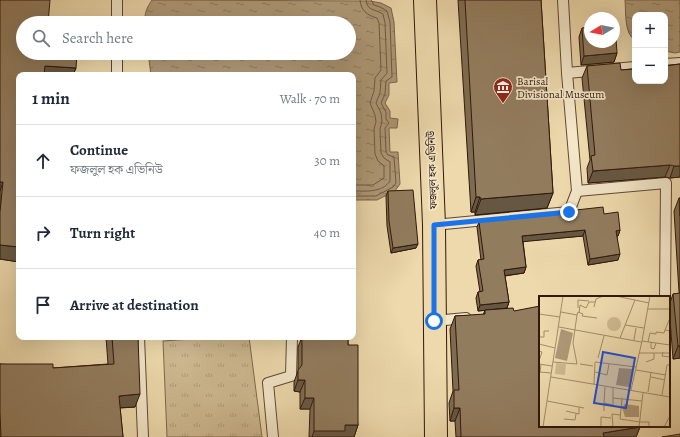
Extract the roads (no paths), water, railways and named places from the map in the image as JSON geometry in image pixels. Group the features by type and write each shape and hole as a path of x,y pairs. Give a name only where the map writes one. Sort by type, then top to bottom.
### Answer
{"main road":[{"name":"ফজলুল হক এভিনিউ","path":"425,0 434,225 436,437"}],"lane":[{"path":"117,0 117,16"},
{"path":"434,225 569,212 577,191 566,73 562,0"},
{"path":"117,60 117,72"},
{"path":"668,64 680,62"},
{"path":"566,73 632,67"},
{"path":"577,191 666,184 669,296"},
{"path":"434,321 473,317"},
{"path":"138,340 143,437"},
{"path":"273,437 268,383 291,376 292,340"}],"water":[{"path":"152,0 370,1 381,3 391,8 394,22 397,82 389,83 389,95 385,103 390,111 390,118 398,119 397,128 389,128 390,152 398,152 400,184 395,191 377,200 356,200 356,72 151,72 149,60 356,60 356,16 145,16"},
{"path":"625,0 680,0 680,52 668,52 668,12 632,12 632,38 627,28"}],"place":[{"name":"Barisal Divisional Museum","path":"503,104"}]}
